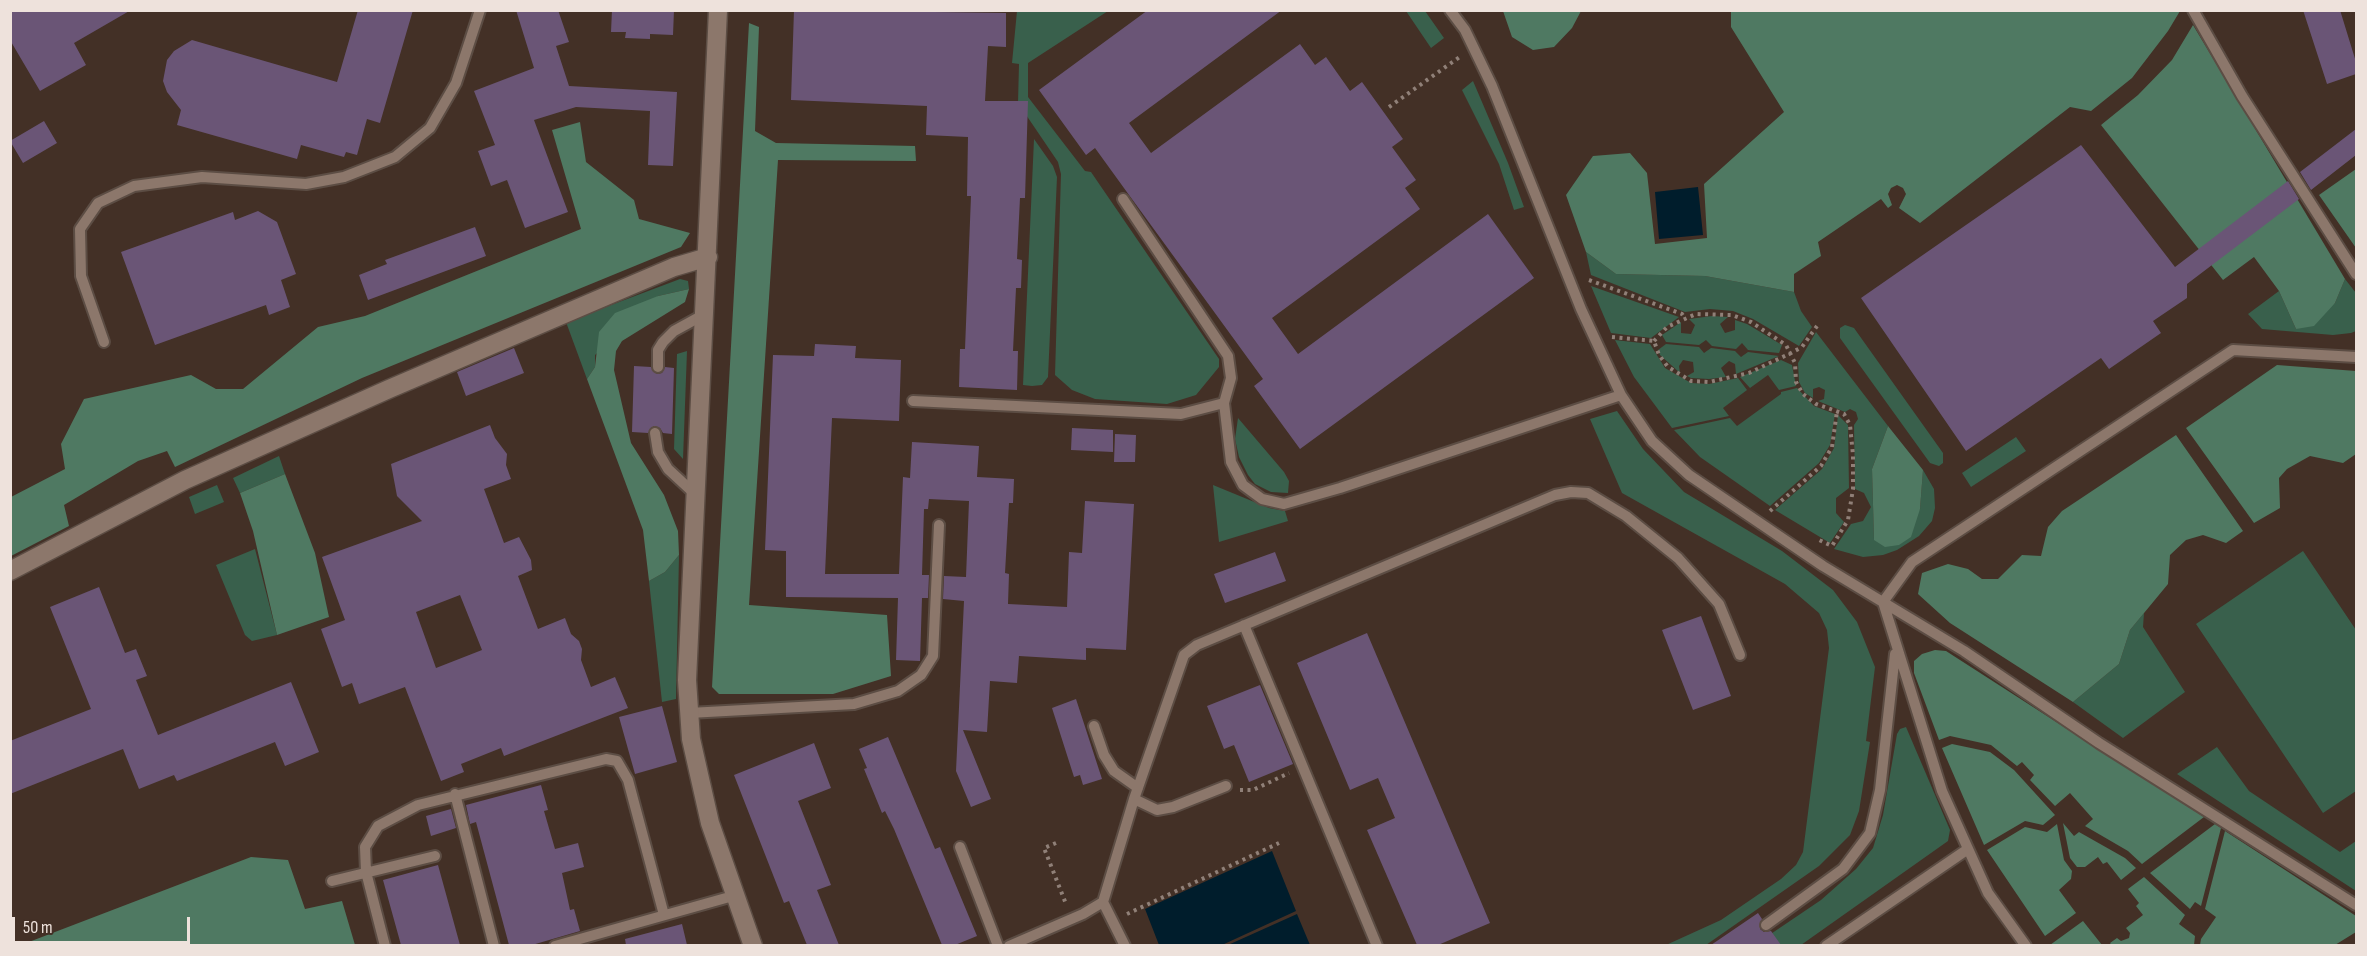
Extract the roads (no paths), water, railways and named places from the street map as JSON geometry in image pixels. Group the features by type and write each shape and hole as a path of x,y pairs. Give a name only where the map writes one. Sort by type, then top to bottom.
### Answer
{"street":[{"path":"718,10 687,680 691,740 710,824 733,896 753,945"},
{"path":"10,571 185,480 389,388 674,267 708,257"}],"lane":[{"path":"104,342 81,276 80,229 98,203 134,186 202,177 306,184 345,177 395,157 430,128 456,82 480,10"},
{"path":"1450,10 1465,30 1492,86 1551,237 1621,395 1652,441 1689,475 1823,566 1964,651 2099,743 2356,905"},
{"path":"2193,10 2242,96 2356,274"},
{"path":"1123,199 1228,356 1231,378 1224,403 1226,437 1232,462 1243,485 1262,499 1284,504 1621,395"},
{"path":"658,367 658,350 663,342 674,331 705,314"},
{"path":"1882,602 1912,562 2233,350 2356,357"},
{"path":"914,401 1180,414 1224,403"},
{"path":"655,433 658,452 668,469 695,494"},
{"path":"1009,945 1072,919 1103,902 1134,800 1184,655 1197,645 1555,495 1571,492 1588,493 1626,516 1678,558 1719,604 1740,655"},
{"path":"689,713 854,704 898,691 921,675 933,656 939,525"},
{"path":"1882,602 1942,791 1988,893 2026,945"},
{"path":"1244,625 1377,945"},
{"path":"1766,925 1843,869 1870,833 1880,790 1895,648"},
{"path":"1094,726 1104,755 1114,771 1138,788"},
{"path":"385,945 366,872 365,847 378,826 418,805 455,794 606,759 617,761 628,780 664,915"},
{"path":"1134,800 1157,810 1173,807 1226,786"},
{"path":"455,794 494,945"},
{"path":"960,847 998,945"},
{"path":"1826,945 1968,849"},
{"path":"332,881 435,856"},
{"path":"555,945 733,896"},
{"path":"1103,902 1125,945"}],"water":[{"path":"1698,187 1703,235 1659,239 1655,192"},
{"path":"1272,851 1296,911 1222,945 1159,945 1145,909"},
{"path":"1297,914 1310,945 1228,945"}]}
